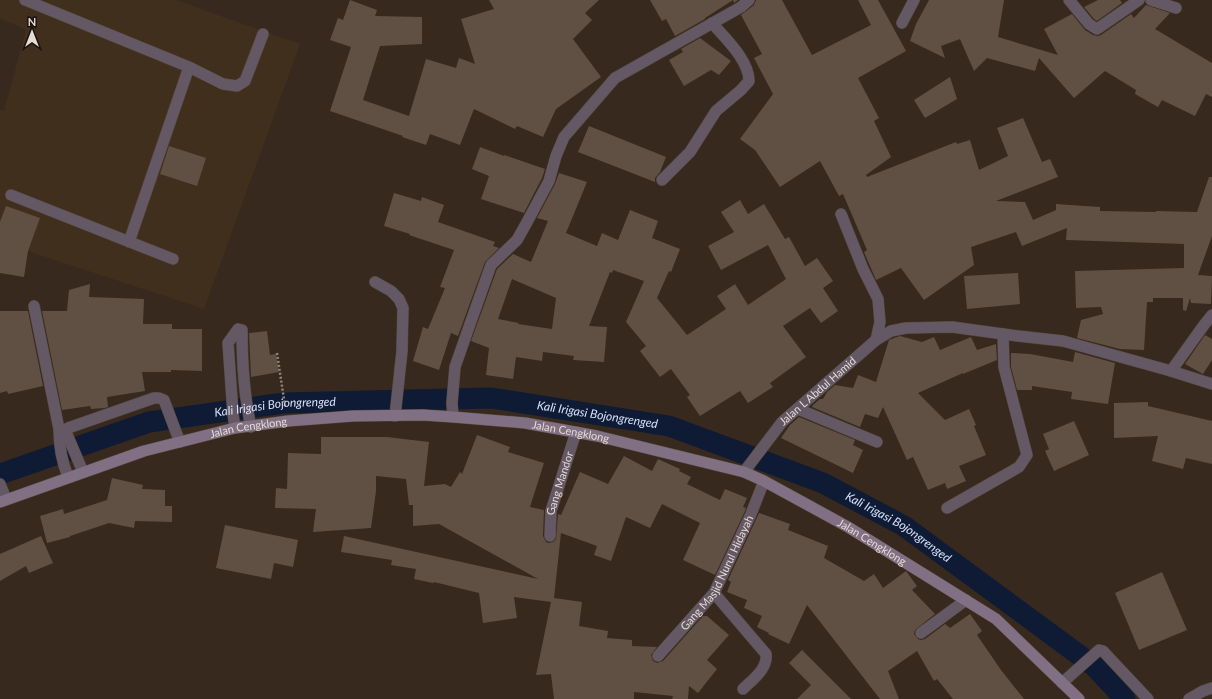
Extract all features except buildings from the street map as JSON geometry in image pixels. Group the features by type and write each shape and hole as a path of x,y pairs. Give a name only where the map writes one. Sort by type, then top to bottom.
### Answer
{"main road":[{"name":"Jalan Cengklong","path":"2,494 68,477 81,468 144,451 178,437 295,421 395,411 525,423 576,432 744,472 764,481 848,527 996,619 1078,699"}],"street":[{"path":"26,0 189,67 223,84 237,86 245,82 263,34"},
{"path":"453,416 452,403 456,367 491,265 517,240 549,181 556,156 564,137 615,78 741,7 749,0"},
{"path":"902,23 914,0"},
{"path":"1069,0 1089,24 1093,28 1097,29 1139,0"},
{"path":"1151,0 1176,8"},
{"path":"662,180 690,152 716,111 741,90 749,81 744,63 712,23"},
{"path":"129,242 189,67"},
{"path":"11,195 173,259"},
{"path":"841,214 863,269 878,299 880,322 876,340"},
{"path":"375,282 391,291 399,299 403,308 402,351 395,411"},
{"path":"34,306 58,429 81,468"},
{"path":"1171,371 1212,315"},
{"name":"Jalan L Abdul Hamid","path":"744,472 782,422 876,340 891,330 906,328 952,327 1062,340 1212,384"},
{"path":"235,428 228,361 228,343 240,329 242,330 242,360 248,414 251,427"},
{"path":"947,508 1019,467 1027,455 1004,367 1003,334"},
{"path":"68,477 64,465 64,439 68,428 154,398 159,398 164,400 178,437"},
{"path":"798,409 877,442"},
{"name":"Gang Mandor","path":"550,536 551,511 576,432"},
{"name":"Gang Masjid Nurul Hidayah","path":"658,656 714,593 751,514 764,481"},
{"path":"714,593 766,654 764,667 743,689"},
{"path":"921,633 966,600"},
{"path":"1062,683 1099,650 1103,652 1148,699"},
{"path":"1189,699 1212,688"}],"path":[{"path":"277,353 286,410"}],"shaded area":[{"path":"0,0 176,0 300,44 204,309 0,242 0,110 4,111 26,30 0,18"}],"waterway":[{"name":"Kali Irigasi Bojongrenged","path":"0,474 149,422 284,403 491,398 669,426 823,483 904,526 1094,666 1125,699"}]}
